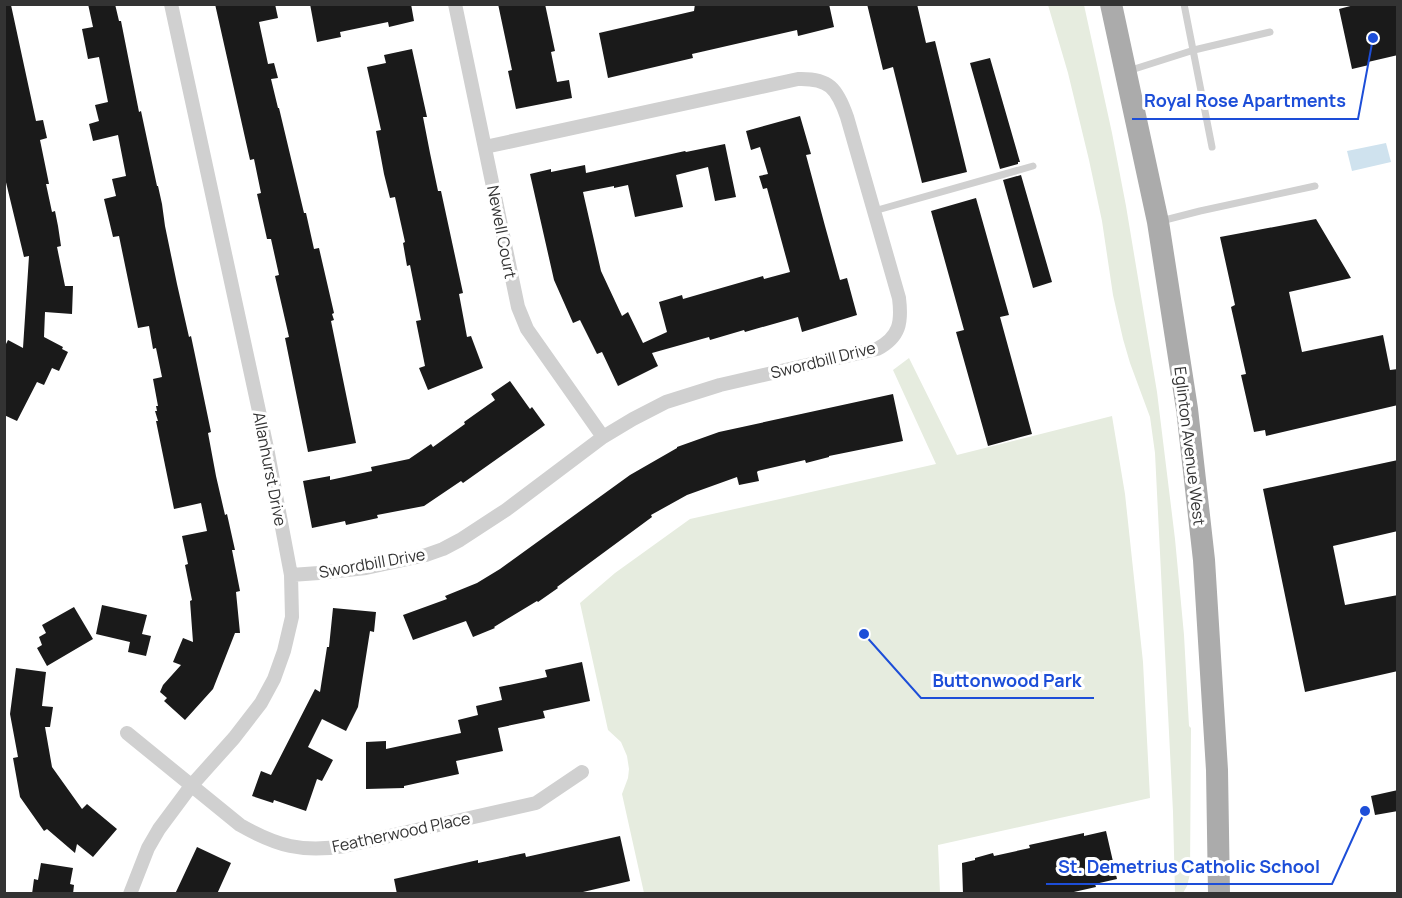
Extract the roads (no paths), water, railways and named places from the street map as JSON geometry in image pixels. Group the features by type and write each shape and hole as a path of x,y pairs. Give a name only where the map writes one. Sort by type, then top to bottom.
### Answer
{"main road":[{"name":"Eglinton Avenue West","path":"1110,4 1158,222 1186,409 1204,560 1217,770 1217,888"}],"street":[{"name":"Allanhurst Drive","path":"130,894 148,848 159,829 191,786 234,738 261,703 274,679 292,617 291,575 171,4"},
{"name":"Newell Court","path":"455,4 518,307 527,329 603,437"},
{"name":"Swordbill Drive","path":"291,575 376,566 443,549 506,510 603,437 650,410 682,396 750,377 877,349 893,337 898,327 901,315 899,298 874,211 842,103 836,92 827,84 813,79 798,79 485,147"},
{"name":"Featherwood Place","path":"127,733 240,825 261,837 288,846 316,849 345,846 536,803 582,772"}],"lane":[{"path":"1184,4 1212,147"},
{"path":"1125,72 1194,50 1270,32"},
{"path":"874,211 1033,166"},
{"path":"1158,222 1315,186"}],"water":[{"path":"1386,143 1391,162 1352,171 1347,151"}],"place":[{"name":"Royal Rose Apartments","path":"1373,38"},
{"name":"Buttonwood Park","path":"864,634"},
{"name":"St. Demetrius Catholic School","path":"1365,811"}]}
